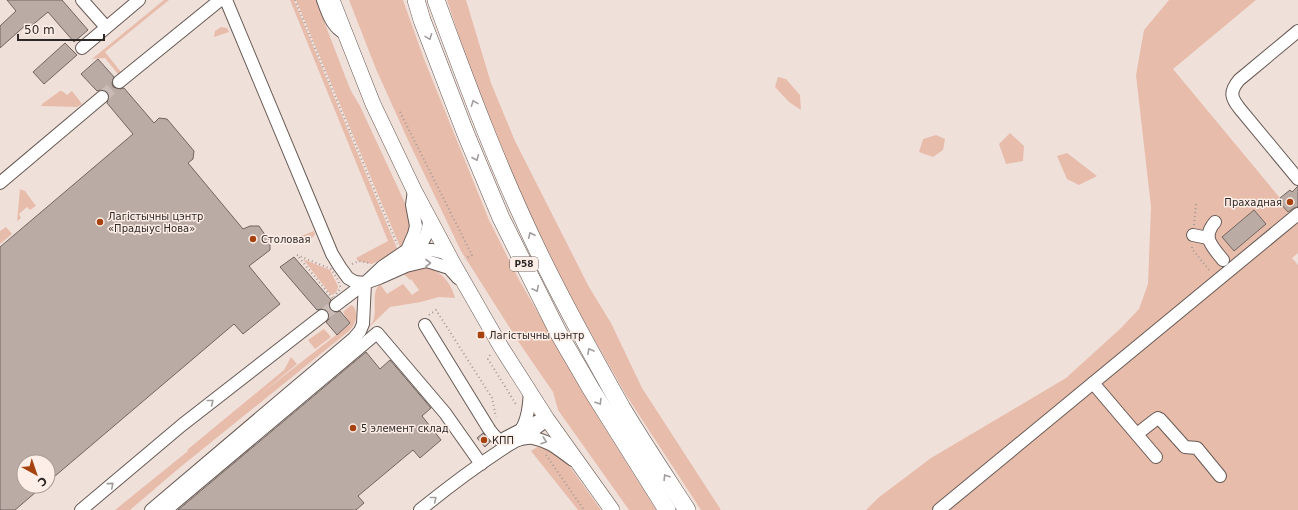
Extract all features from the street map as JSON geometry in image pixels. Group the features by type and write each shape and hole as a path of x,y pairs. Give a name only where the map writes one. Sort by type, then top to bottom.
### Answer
{"highway":[{"name":"Р58","path":"416,0 422,20 465,132 501,218 559,334 591,389 667,510"},
{"name":"Р58","path":"436,0 487,136 546,266 590,352 623,409 687,510"}],"main road":[{"path":"332,0 373,104 414,190 448,254 501,347 547,419 612,510"}],"street":[{"path":"82,0 106,27"},
{"path":"82,48 139,0"},
{"path":"119,82 220,0"},
{"path":"226,0 332,254 348,278 355,282 365,283 406,266 428,262 449,268 469,290"},
{"path":"322,0 330,18 338,28 345,33"},
{"path":"1298,31 1238,80 1233,86 1232,93 1233,100 1240,110 1298,179"},
{"path":"0,183 102,96"},
{"path":"151,510 354,338 362,328 363,324 365,283 382,267 407,250 416,226 412,205 414,190"},
{"path":"939,510 1296,216"},
{"path":"334,302 365,283 399,256 414,251 425,239 428,231 429,218"},
{"path":"1215,222 1210,227 1208,238 1209,243 1224,260"},
{"path":"1193,235 1208,238"},
{"path":"399,256 431,250 448,254"},
{"path":"81,510 182,425 322,316"},
{"path":"424,322 494,435 501,439 520,435 539,427 547,419"},
{"path":"166,510 377,333 445,413 481,464"},
{"path":"1093,383 1156,457"},
{"path":"420,510 448,487 520,435 528,412 530,392"},
{"path":"1137,434 1158,418 1185,448 1197,448 1220,476"},
{"path":"520,435 548,442 580,465"}],"path":[{"path":"295,0 399,256"},
{"path":"400,112 472,255 464,260"},
{"path":"297,255 331,269 340,286 334,302 315,277 297,255"},
{"path":"424,322 436,310 492,398 496,419"},
{"path":"491,352 488,359 519,410"},
{"path":"545,455 584,510"}],"shaded area":[{"path":"164,0 169,0 105,52 121,72 118,74 105,58 92,59"},
{"path":"290,0 294,0 398,251 372,264 358,261 356,258 388,241"},
{"path":"296,0 316,0 351,91 360,106 405,203 411,226 401,249"},
{"path":"349,0 403,0 424,59 489,220 518,278 599,419 656,510 629,510 558,410 553,392 520,344 461,251 376,69"},
{"path":"447,0 466,0 491,83 515,141 589,287 611,323 642,388 721,510 701,510 626,395 581,316 527,215 474,82"},
{"path":"1169,0 1256,0 1173,69 1280,198 1282,201 1281,203 1298,224 1298,253 1292,258 1298,265 1298,510 866,510 878,498 931,458 1066,378 1120,329 1139,309 1148,284 1151,207 1136,75 1144,30"},
{"path":"221,27 227,28 229,32 214,37 215,31"},
{"path":"778,77 786,79 800,95 801,110 789,102 775,87"},
{"path":"60,91 67,95 72,91 82,104 77,107 41,106"},
{"path":"1010,133 1024,146 1023,161 1006,164 999,144"},
{"path":"936,135 945,139 943,150 933,157 919,152 923,139"},
{"path":"1067,153 1097,176 1079,185 1067,179 1057,156"},
{"path":"20,189 25,191 36,206 30,210 27,207 19,214 21,218 17,221"},
{"path":"6,227 12,234 0,244 0,231"},
{"path":"314,231 315,234 309,240 300,240 298,237"},
{"path":"303,259 330,270 338,286 335,293 331,295"},
{"path":"422,267 433,269 445,278 455,298 439,297 421,302 390,307 367,329 373,322 375,312 375,292 380,284 387,294 403,284 412,295 419,290 411,279 410,280 403,273"},
{"path":"351,305 354,307 356,317 355,323 349,331 178,469 130,510 115,510 284,370 291,357 297,364 258,396 350,324 343,312"},
{"path":"324,329 331,337 315,349 308,340"},
{"path":"545,442 561,454 601,510 578,510 531,451"}],"building":[{"path":"7,0 62,0 88,30 74,42 48,12 30,27 27,24 0,48 0,26 16,11"},
{"path":"65,43 77,55 44,84 33,72"},
{"path":"98,59 114,77 112,83 113,87 120,89 124,88 154,123 159,118 167,119 194,151 193,159 188,163 243,229 250,226 259,226 270,242 270,250 249,266 280,304 243,334 234,324 56,475 56,454 16,454 16,494 34,494 15,510 0,510 0,247 133,134 107,103 109,96 107,92 101,90 97,91 81,74"},
{"name":"Прахадная","path":"1298,186 1298,207 1288,212 1280,203 1282,201 1280,198 1290,190 1292,192"},
{"path":"1254,210 1266,224 1234,251 1222,237"},
{"path":"294,257 331,300 329,306 330,310 337,312 340,311 350,323 337,335 326,322 329,319 328,311 321,309 317,310 280,267"},
{"name":"5 элемент склад","path":"366,352 380,369 390,360 431,408 422,416 441,440 420,458 413,450 358,496 364,503 356,510 178,510"},
{"name":"КПП","path":"483,433 490,442 485,447 477,438"}],"tunnel":[{"path":"102,97 119,82"},
{"path":"322,316 336,305"}],"place":[{"name":"Прахадная","path":"1290,202"},
{"name":"Лагістычны цэнтр «Прадыус Нова»","path":"100,222"},
{"name":"Столовая","path":"253,239"},
{"name":"Лагістычны цэнтр","path":"481,335"},
{"name":"5 элемент склад","path":"353,428"},
{"name":"КПП","path":"484,440"}]}
